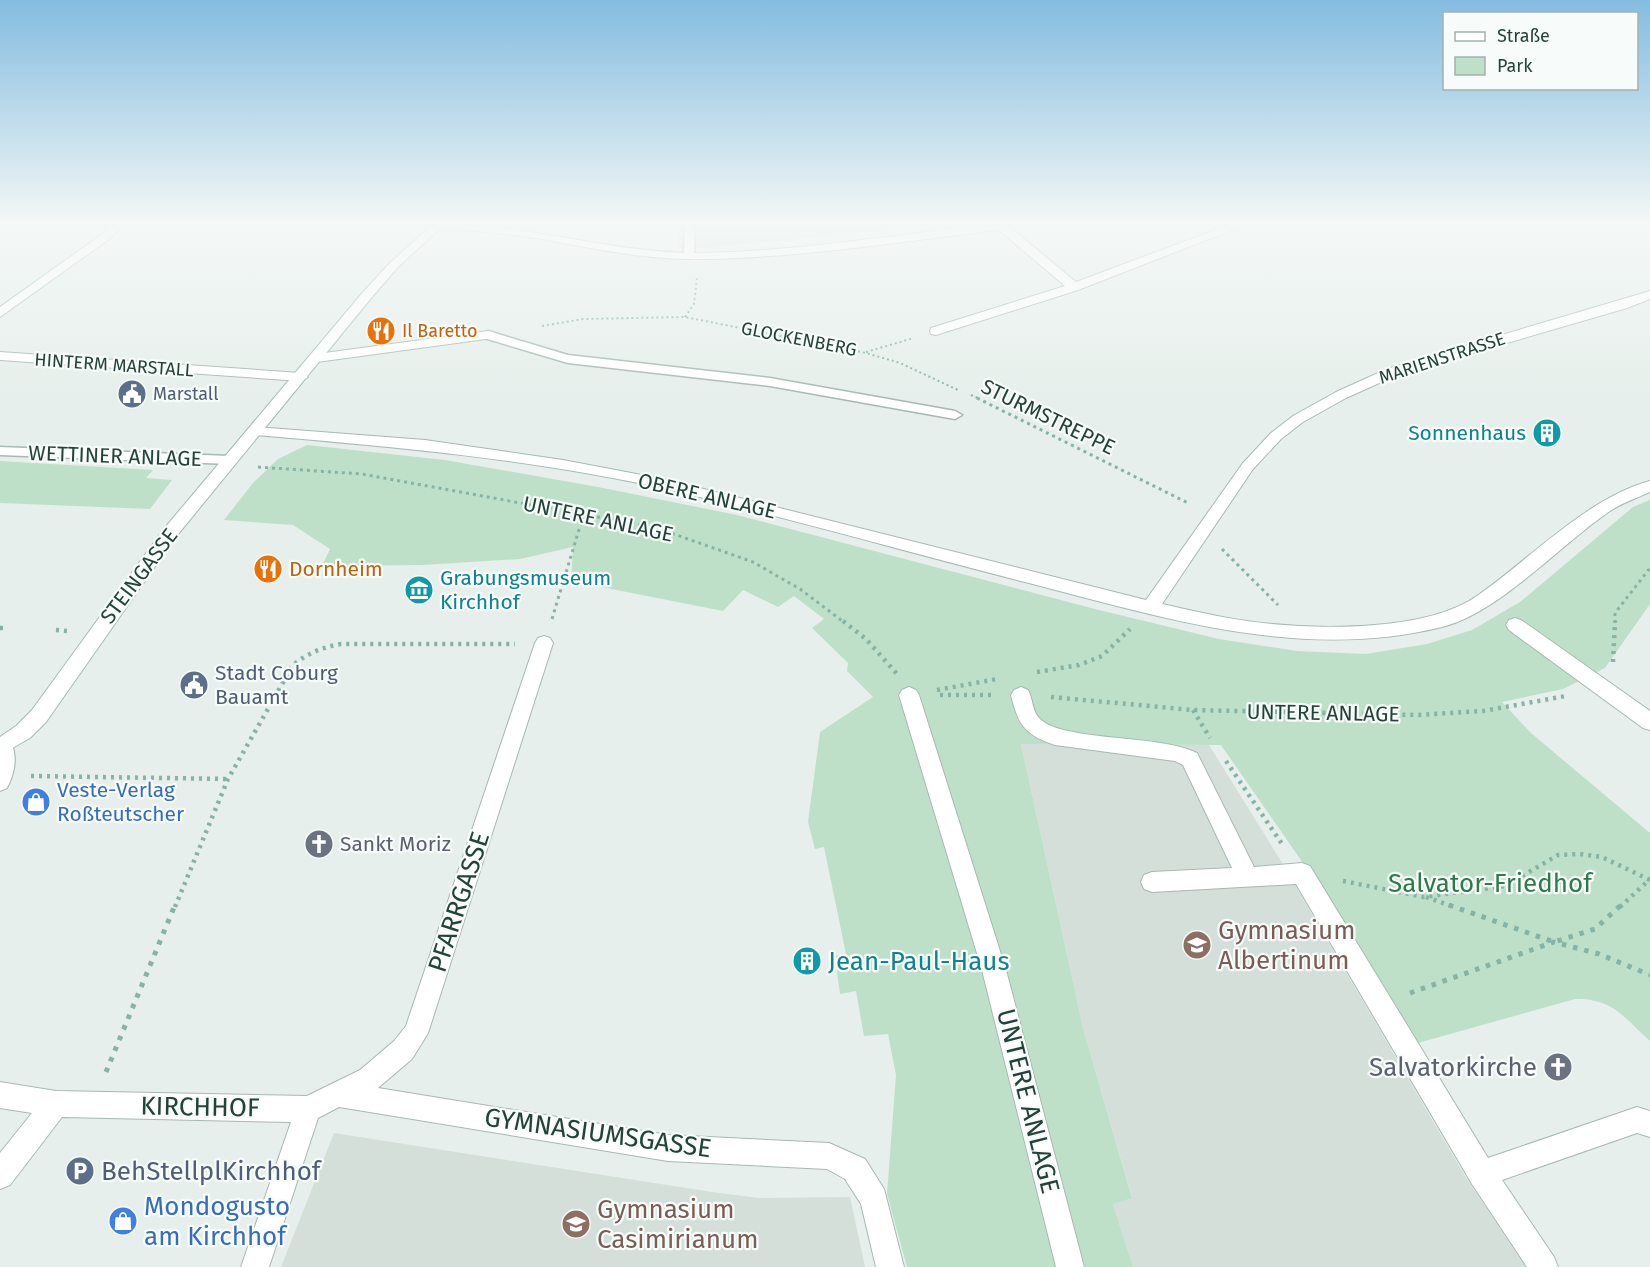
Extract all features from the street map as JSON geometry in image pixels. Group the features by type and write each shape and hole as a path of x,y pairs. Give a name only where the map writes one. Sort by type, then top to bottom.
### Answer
{"street":[{"path":"0,313 43,282"},
{"name":"STEINGASSE","path":"2,778 5,765 1,747 39,716 96,632 169,534 380,282"},
{"path":"1069,282 1074,286"},
{"path":"936,331 1084,282"},
{"name":"MARIENSTRASSE","path":"1150,608 1248,466 1276,436 1298,419 1341,395 1392,372 1623,305 1650,295"},
{"path":"316,358 488,335"},
{"name":"HINTERM MARSTALL","path":"0,357 301,377"},
{"name":"OBERE ANLAGE","path":"256,431 425,445 563,465 668,485 1150,608 1246,628 1307,634 1392,630 1443,620 1481,602 1607,505 1650,486"},
{"path":"1515,625 1650,722"},
{"name":"PFARRGASSE","path":"308,1109 341,1095 369,1079 403,1050 416,1033 544,644"},
{"name":"UNTERE ANLAGE","path":"909,695 994,970 1070,1267"},
{"path":"1021,695 1026,719 1038,730 1055,737 1178,753 1190,759 1248,878"},
{"path":"1152,882 1302,873 1482,1174 1544,1267"},
{"name":"KIRCHHOF","path":"0,1095 57,1104 308,1109"},
{"name":"GYMNASIUMSGASSE","path":"341,1095 668,1148 829,1156 855,1169 874,1199 890,1267"},
{"path":"0,1175 57,1104"},
{"path":"255,1267 308,1109"},
{"path":"1482,1174 1637,1120 1650,1124"}],"lane":[{"path":"488,335 509,338 553,356 568,359 770,382 955,415"},
{"name":"WETTINER ANLAGE","path":"0,451 230,460"}],"path":[{"path":"685,316 694,304"},
{"name":"GLOCKENBERG","path":"488,335 583,319 685,316 866,353 936,331"},
{"name":"STURMSTREPPE","path":"866,353 900,363 984,402 1215,516"},
{"name":"UNTERE ANLAGE","path":"251,467 362,474 657,528 753,562 800,589 866,639 901,678 909,695 1021,695 1192,710 1419,715 1483,711 1600,688"},
{"path":"92,1104 228,779 293,665 306,653 323,646 341,644 544,644 584,513"},
{"path":"1204,531 1307,634"},
{"path":"1600,688 1613,669 1616,613 1650,568"},
{"path":"1034,673 1079,665 1102,656 1150,608"},
{"path":"909,695 1000,679"},
{"path":"1192,710 1216,747"},
{"path":"1223,757 1302,873 1424,897 1554,942 1599,954 1650,975"},
{"path":"2,778 228,779"},
{"path":"1380,1004 1594,929 1650,880 1602,857 1580,854 1558,855 1505,886 1424,897"}],"shaded area":[{"name":"Gymnasium Albertinum","path":"1021,744 1209,745 1281,861 1465,1176 1526,1267 1133,1267 1113,1204 1132,1197 1083,1028"},
{"name":"Gymnasium Casimirianum","path":"334,1133 759,1198 850,1197 865,1267 281,1267"}],"green space":[{"name":"Salvator-Friedhof","path":"307,445 445,460 598,487 737,515 1095,609 1219,639 1297,651 1366,654 1427,644 1472,630 1520,602 1633,507 1650,500 1650,604 1605,668 1563,689 1502,702 1531,733 1650,833 1650,1041 1625,1017 1609,1006 1599,1002 1575,999 1418,1043 1314,879 1221,745 1021,744 1083,1028 1132,1198 1113,1204 1133,1267 907,1267 887,1194 896,1075 888,1034 864,1036 856,991 840,994 835,956 846,954 824,847 815,849 808,822 820,732 873,697 847,671 848,663 812,628 824,619 794,596 778,607 743,590 723,611 571,583 573,547 520,559 423,565 322,566 330,549 293,525 224,520 253,483 278,459"},
{"path":"0,461 153,470 146,478 172,480 150,509 0,503"}],"place":[{"name":"Il Baretto","path":"381,331"},
{"name":"Marstall","path":"132,394"},
{"name":"Sonnenhaus","path":"1547,433"},
{"name":"Dornheim","path":"268,569"},
{"name":"Grabungsmuseum Kirchhof","path":"419,590"},
{"name":"Stadt Coburg Bauamt","path":"194,685"},
{"name":"Veste-Verlag Roßteutscher","path":"36,802"},
{"name":"Sankt Moriz","path":"319,844"},
{"name":"Gymnasium Albertinum","path":"1197,945"},
{"name":"Jean-Paul-Haus","path":"807,961"},
{"name":"Salvatorkirche","path":"1558,1067"},
{"name":"BehStellplKirchhof","path":"80,1171"},
{"name":"Mondogusto am Kirchhof","path":"123,1221"},
{"name":"Gymnasium Casimirianum","path":"576,1224"}]}
